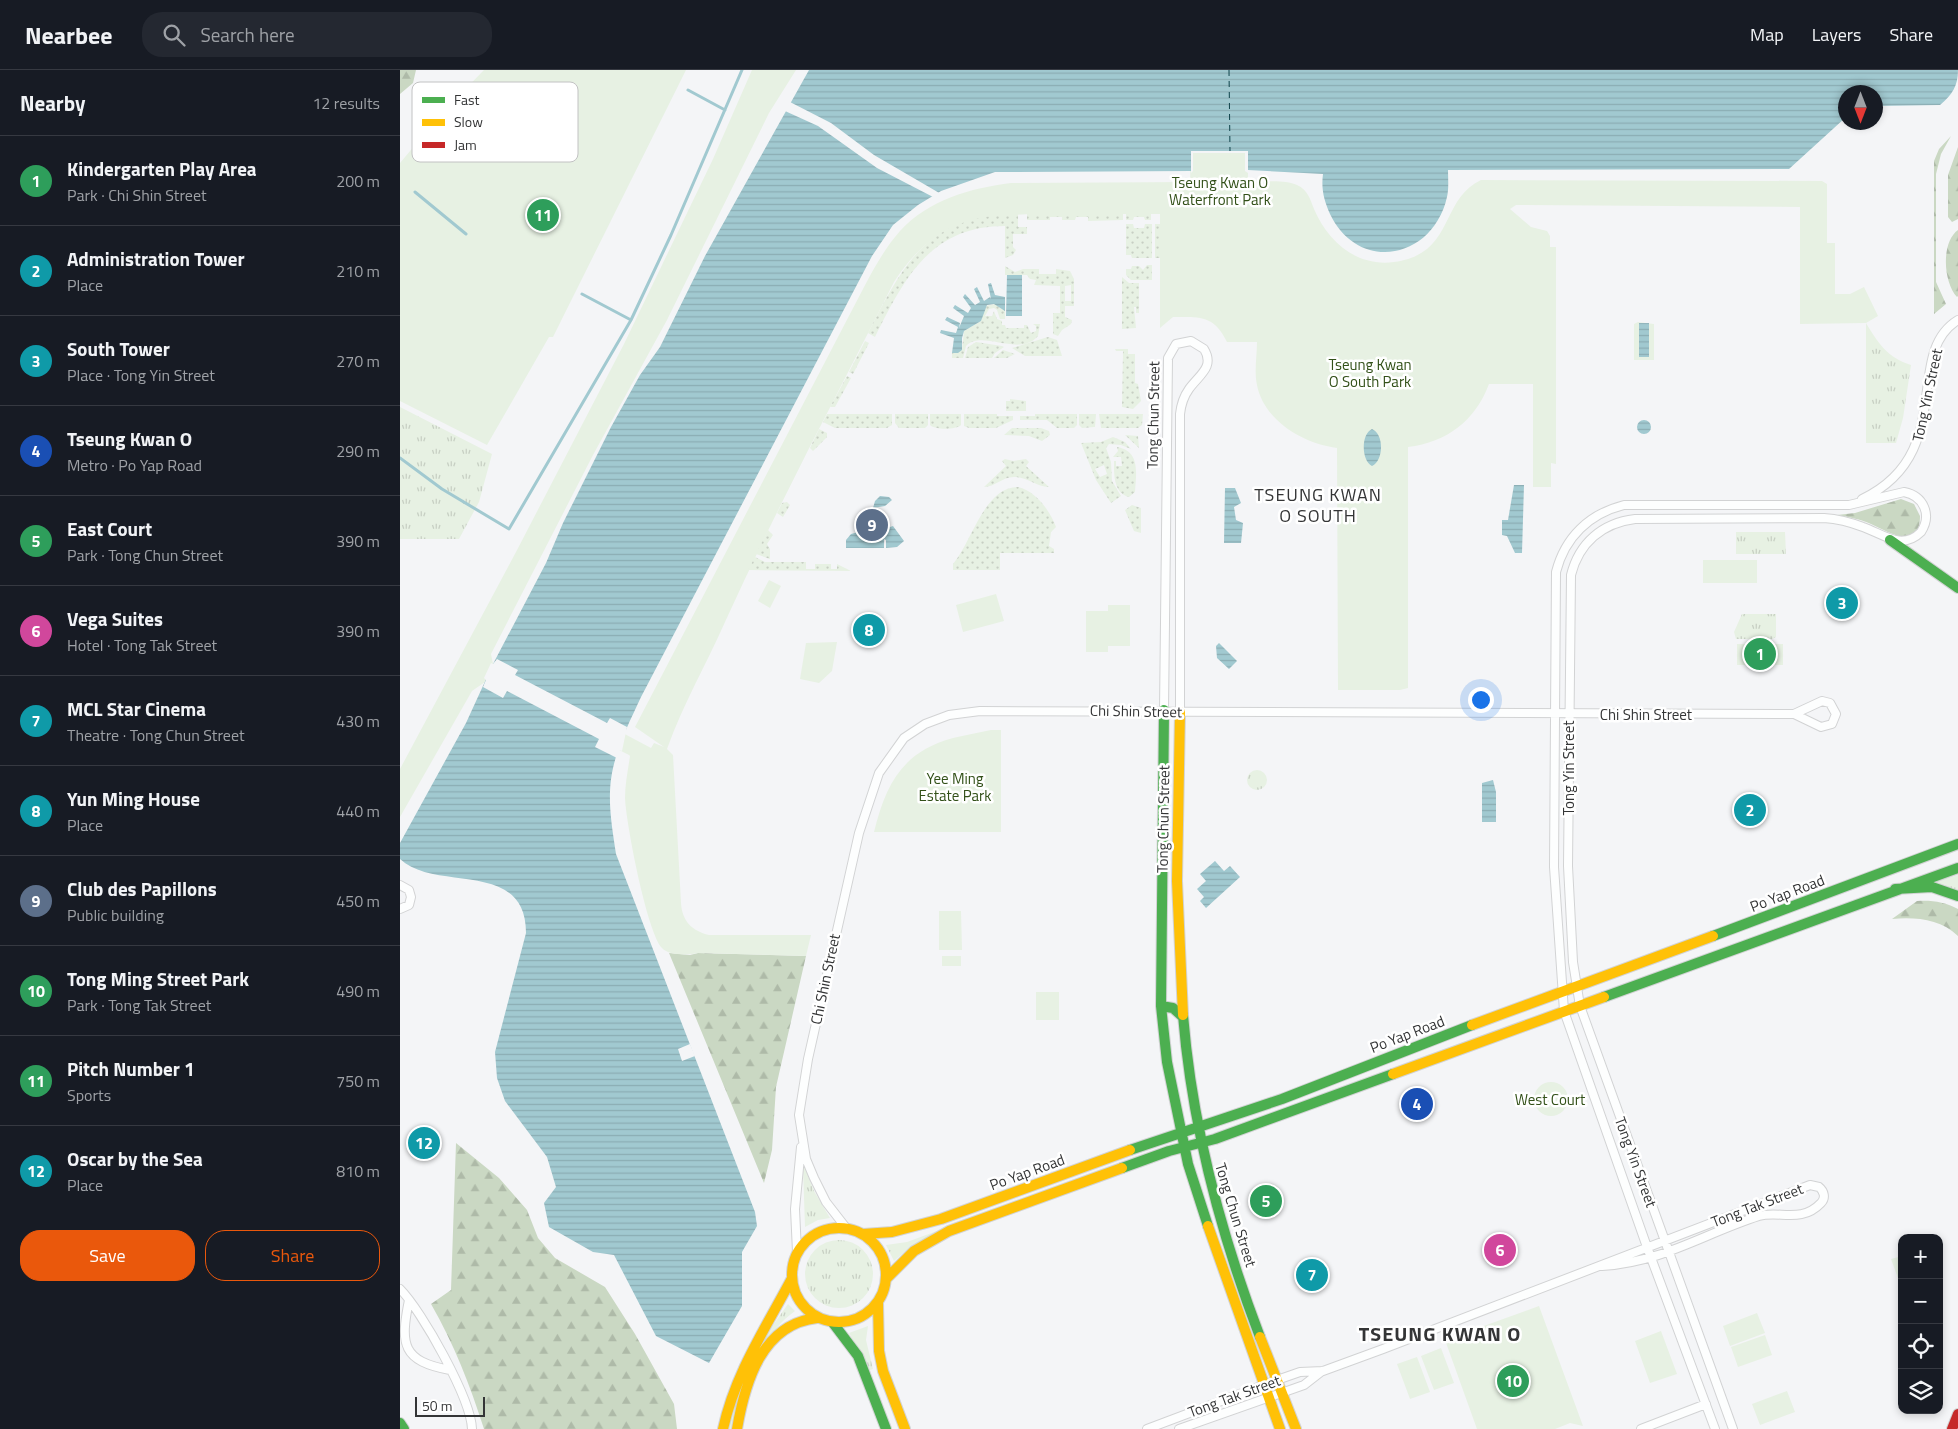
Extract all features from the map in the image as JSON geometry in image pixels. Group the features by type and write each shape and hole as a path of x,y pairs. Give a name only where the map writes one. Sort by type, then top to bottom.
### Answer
{"main road":[{"path":"1890,540 1958,588"},
{"name":"Tong Chun Street","path":"1164,710 1160,1006 1167,1062 1180,1132 1212,1241 1280,1429"},
{"name":"Tong Chun Street","path":"1180,712 1178,947 1182,1017 1198,1126 1212,1191 1238,1274 1296,1429"},
{"name":"Po Yap Road","path":"798,1252 806,1241 818,1233 832,1228 847,1229 863,1234 892,1232 940,1219 1180,1132 1282,1099 1561,991 1797,906 1958,844"},
{"name":"Po Yap Road","path":"878,1302 886,1279 901,1260 922,1245 949,1231 1184,1147 1201,1143 1714,958 1895,889 1958,868"},
{"path":"1895,889 1932,887 1958,896"},
{"path":"1160,1006 1167,1005 1176,1009 1182,1017"},
{"name":"Po Yap Road","path":"863,1234 880,1252 886,1279"},
{"path":"723,1429 730,1397 742,1367 791,1280 794,1261 798,1252"},
{"path":"791,1280 799,1302 817,1318"},
{"path":"737,1429 749,1386 762,1356 772,1341 792,1324 817,1318 833,1322 858,1319 878,1302"},
{"path":"878,1302 880,1358 905,1429"},
{"path":"833,1322 858,1356 886,1429"},
{"path":"1952,1429 1958,1414"},
{"path":"400,1424 404,1429"}],"street":[{"name":"Tong Yin Street","path":"1848,505 1886,486 1910,459 1923,425 1936,347 1947,329 1958,320"},
{"name":"Tong Chun Street","path":"1164,710 1168,358 1176,344 1191,341 1204,349 1208,364 1204,373 1188,390 1180,414 1180,712"},
{"name":"Tong Yin Street","path":"1715,1429 1647,1247 1564,1011 1561,991 1554,867 1556,572 1567,544 1587,522 1609,510 1634,504 1848,505 1862,503 1899,491 1918,497 1925,506 1927,516 1921,532 1906,541 1890,540 1853,523 1819,518 1635,519 1618,522 1603,529 1590,539 1580,552 1571,575 1568,714 1568,866 1576,986 1580,1006 1732,1429"},
{"name":"Chi Shin Street","path":"847,1229 826,1202 806,1158 799,1115 807,1062 859,833 879,773 904,738 925,724 949,715 980,710 1794,714 1822,701 1833,706 1836,714 1832,724 1821,727 1794,714"},
{"path":"400,885 409,890 411,897 409,905 400,910"},
{"name":"Chi Shin Street","path":"798,1252 795,1209 802,1139"},
{"name":"Tong Tak Street","path":"1147,1429 1300,1372 1323,1370 1602,1266 1810,1185 1819,1186 1823,1192 1824,1198 1820,1204 1801,1214 1792,1216 1774,1214 1760,1216 1668,1253 1630,1264 1602,1266"},
{"path":"400,1289 409,1300 450,1370 468,1408 472,1429"},
{"path":"409,1300 403,1331 409,1353 425,1364 450,1370"},
{"name":"Tong Tak Street","path":"1179,1429 1304,1385 1323,1370"},
{"path":"1641,1429 1706,1404"}],"green space":[{"path":"400,70 416,70 412,84 400,94"},
{"path":"484,70 686,70 553,337 549,337 487,445 400,401 400,163 412,149 412,162 578,162 578,82 472,82"},
{"path":"752,70 796,70 769,113 667,320 593,455 491,654 493,664 651,748 654,743 664,747 635,727 871,273 889,244 911,220 951,197 981,188 1011,183 1190,182 1191,151 1248,151 1248,182 1286,182 1301,187 1308,195 1327,232 1336,242 1356,256 1381,263 1414,257 1427,249 1445,226 1458,200 1468,189 1481,180 1822,181 1827,184 1827,243 1835,243 1835,294 1850,294 1864,287 1878,316 1866,323 1800,324 1800,207 1516,205 1510,209 1531,227 1547,231 1550,236 1550,247 1556,247 1556,464 1551,463 1551,487 1533,487 1533,384 1489,384 1476,409 1458,428 1435,440 1408,447 1408,688 1400,690 1338,690 1337,448 1324,446 1299,436 1277,420 1268,409 1261,398 1256,380 1257,342 1227,342 1217,327 1205,319 1199,318 1173,317 1160,328 1160,214 1010,215 966,223 947,231 928,243 911,260 894,282 765,536 687,700 667,749 673,755 681,903 686,920 693,928 709,935 811,935 806,956 674,954 665,951 656,938 638,876 625,798 629,755 485,682 472,691 400,817 400,769 624,344 713,159"},
{"path":"1951,136 1941,154 1936,174 1936,282 1946,304 1934,314 1934,161 1939,149"},
{"path":"1958,147 1958,219 1952,222 1948,217 1948,175"},
{"path":"1018,214 1018,227 1027,227 1027,234 1013,234 1013,247 1016,250 1013,255 1005,258 1005,226 979,228 957,235 939,246 923,260 909,276 897,295 875,337 868,333 894,284 923,247 940,234 961,223 987,217"},
{"path":"1027,214 1123,214 1123,220 1088,221 1088,217 1076,217 1075,220 1062,220 1062,217 1050,217 1050,220 1027,220"},
{"path":"1126,214 1151,214 1151,220 1145,220 1144,217 1134,217 1133,220 1126,220"},
{"path":"1126,224 1133,224 1134,228 1144,228 1145,224 1152,224 1152,258 1132,258 1131,255 1126,255"},
{"path":"1155,224 1160,224 1160,258 1155,258"},
{"path":"1958,230 1957,297 1949,282 1946,262 1949,243"},
{"path":"1147,265 1152,265 1152,280 1131,280 1126,275 1126,269 1131,269 1132,266 1139,266 1143,270"},
{"path":"1005,266 1015,272 1023,269 1039,269 1039,274 1056,274 1056,269 1070,271 1074,279 1074,306 1065,306 1065,317 1072,320 1071,324 1062,330 1058,336 1053,334 1053,313 1060,313 1060,286 1034,285 1036,280 1030,279 1027,275 1005,275","holes":["1071,285 1071,301 1065,301 1065,286"]},
{"path":"1122,277 1129,283 1139,283 1139,313 1136,313 1136,307 1134,307 1136,328 1122,329"},
{"path":"995,304 1005,311 1005,319 1000,319 997,310 994,308 989,309 985,316 992,316 994,311 997,319 1002,321 1002,325 1005,325 1006,328 1024,328 1024,325 1027,325 1031,333 1036,331 1036,326 1033,324 1040,324 1038,336 1030,342 1021,344 981,340 973,342 966,346 963,358 952,358 952,353 962,350 964,331 981,321 985,306"},
{"path":"1638,322 1654,324 1654,360 1634,360 1634,324"},
{"path":"1866,323 1884,349 1896,358 1911,365 1903,418 1896,443 1866,443"},
{"path":"1048,337 1057,340 1062,356 1025,356 1012,348"},
{"path":"865,341 869,343 853,374 849,372"},
{"path":"976,342 1004,347 995,353 992,358 965,358 968,347"},
{"path":"1115,349 1128,349 1128,354 1135,354 1135,383 1138,384 1141,401 1133,409 1122,407 1123,351 1116,351"},
{"path":"1003,350 1015,354 1007,358 994,358"},
{"path":"847,376 851,378 835,407 830,407"},
{"path":"1010,399 1026,401 1026,411 1006,411 1006,401 1010,401"},
{"path":"400,407 492,454 479,502 459,539 400,539"},
{"path":"827,414 892,414 892,425 887,428 835,428 823,422"},
{"path":"895,414 928,414 928,425 925,428 899,428 895,423"},
{"path":"930,414 961,414 961,425 950,429 933,427 930,425"},
{"path":"964,414 997,414 997,416 1013,416 1013,420 996,428 969,428 964,426"},
{"path":"1035,414 1077,414 1077,425 1074,428 1057,428 1047,420 1020,420 1020,416 1035,416"},
{"path":"1079,414 1096,414 1095,427 1082,428 1079,425"},
{"path":"1099,414 1143,414 1142,425 1138,428 1101,428"},
{"path":"1012,428 1041,428 1049,431 1050,435 1042,441 1029,436 1004,435"},
{"path":"819,429 827,433 827,437 813,451 810,448"},
{"path":"1125,435 1138,436 1139,448"},
{"path":"1113,437 1125,442 1131,449 1121,445 1109,444 1106,448 1111,462 1112,481 1121,496 1111,503 1096,480 1081,443 1101,442","holes":["1104,465 1107,474 1100,477 1095,469"]},
{"path":"1117,447 1125,449 1134,458 1136,471 1135,492 1129,497 1124,495 1117,487 1114,461 1116,461 1116,466 1122,466 1121,457 1113,457 1118,451"},
{"path":"1005,459 1013,461 1026,459 1029,462 1026,466 1049,487 1044,487 1019,477 1010,477 984,487 1006,466 1002,461"},
{"path":"1018,487 1025,489 1042,502 1050,515 1056,527 1051,532 1049,546 1054,549 1054,553 1000,553 1000,570 953,570 953,564 988,506 996,496 1006,489"},
{"path":"1901,499 1914,504 1920,516 1919,527 1915,534 1909,537 1894,534 1850,517 1837,515 1855,513"},
{"path":"787,502 790,505 783,517 777,513 782,503"},
{"path":"1132,505 1141,508 1141,533 1134,531 1125,510"},
{"path":"768,530 773,535 767,544 770,549 770,559 756,554"},
{"path":"1736,532 1785,532 1786,554 1736,554"},
{"path":"755,557 765,562 806,562 806,569 815,569 815,564 831,564 831,569 837,569 837,564 851,571 748,570"},
{"path":"1703,560 1757,560 1757,583 1703,583"},
{"path":"769,580 781,586 770,608 758,601"},
{"path":"996,594 1004,621 963,632 956,605"},
{"path":"1108,605 1130,605 1130,646 1108,646 1108,652 1086,652 1086,611 1108,611"},
{"path":"1742,614 1776,614 1776,637 1772,639 1736,639 1734,632"},
{"path":"837,642 832,671 819,683 800,679 806,643"},
{"path":"1737,644 1783,644 1783,665 1737,665"},
{"name":"Yee Ming Estate Park","path":"991,730 1001,730 1001,832 874,832 884,799 899,772 909,761 935,744"},
{"path":"1257,770 1264,773 1267,780 1264,787 1257,790 1250,787 1247,780 1250,773"},
{"path":"1958,875 1958,891 1936,884 1936,882"},
{"path":"1917,901 1938,902 1958,909 1958,936 1951,930 1927,920 1910,918 1892,919"},
{"path":"939,911 961,911 962,950 939,950"},
{"path":"669,953 690,955 698,953 806,956 776,1087 772,1150 764,1183"},
{"path":"942,956 961,956 961,966 942,966"},
{"path":"1036,992 1059,992 1059,1020 1036,1020"},
{"name":"West Court","path":"1551,1082 1563,1087 1568,1099 1563,1111 1551,1116 1539,1111 1534,1099 1539,1087"},
{"path":"456,1143 499,1178 527,1210 538,1238 555,1258 605,1287 635,1334 674,1404 677,1429 484,1429 461,1365 431,1304 451,1290"},
{"path":"1150,1152 1151,1154 935,1233 909,1248 894,1261 886,1245 907,1242"},
{"path":"803,1168 805,1168 814,1191 830,1218 818,1220 805,1227"},
{"path":"1266,1183 1278,1188 1283,1200 1278,1212 1266,1217 1254,1212 1249,1200 1254,1188"},
{"path":"839,1240 852,1243 863,1250 870,1261 873,1274 870,1287 863,1298 852,1305 839,1308 826,1305 815,1298 808,1287 805,1274 808,1261 815,1250 826,1243"},
{"path":"1898,1257 1898,1278 1891,1259"},
{"path":"788,1304 795,1311 772,1334 762,1348 746,1380 731,1429 728,1429 740,1384 764,1338"},
{"path":"1539,1306 1583,1426 1570,1423 1555,1429 1477,1429 1445,1340"},
{"path":"1757,1313 1765,1333 1730,1346 1723,1326"},
{"path":"868,1326 866,1340 873,1369 870,1370 849,1333"},
{"path":"1661,1331 1677,1374 1650,1383 1635,1341"},
{"path":"1765,1335 1772,1355 1738,1367 1731,1347"},
{"path":"1441,1348 1454,1383 1434,1390 1421,1356"},
{"path":"1417,1357 1430,1392 1410,1399 1397,1364"},
{"path":"1787,1391 1795,1412 1760,1425 1752,1404"}],"water":[{"path":"809,70 1958,70 1954,90 1940,105 1883,106 1883,85 1838,85 1838,124 1789,169 1448,170 1447,197 1439,218 1427,234 1411,245 1394,251 1376,251 1359,245 1343,233 1330,214 1326,204 1323,190 1323,174 1248,170 1248,151 1191,151 1191,171 995,172 941,191 918,205 893,225 872,256 641,697 620,743 612,773 610,803 616,854 755,1212 757,1226 742,1252 742,1306 709,1363 656,1336 614,1255 593,1252 549,1227 544,1203 556,1187 547,1157 505,1101 497,1078 495,1052 526,933 522,910 511,895 496,886 416,869 400,859 400,843 466,723 493,664 546,563 563,523 611,427 640,375 660,347 705,256"},
{"path":"1007,275 1022,275 1022,316 1006,316"},
{"path":"991,283 995,295 1005,297 1005,311 994,304 987,305 981,321 964,331 962,350 958,353 952,353 954,338 940,333 941,330 956,333 958,327 945,320 947,317 960,323 959,328 964,316 953,308 955,305 968,313 971,308 963,297 965,294 975,305 980,302 974,289 977,287 984,301 990,297 991,299 988,284"},
{"path":"1639,323 1649,323 1649,357 1639,357"},
{"path":"1644,420 1649,422 1651,427 1649,432 1644,434 1639,432 1637,427 1639,422"},
{"path":"1372,429 1379,436 1381,447 1379,458 1372,466 1368,463 1364,453 1364,441 1368,432"},
{"path":"1514,485 1524,485 1522,553 1515,553 1507,536 1502,535 1502,520 1508,520"},
{"path":"1225,488 1235,488 1241,503 1234,507 1236,520 1243,523 1241,543 1224,543"},
{"path":"880,496 889,497 892,500 885,506 873,508 875,501"},
{"path":"893,526 904,541 897,547 886,548 886,540 884,539 884,548 846,548 846,540 851,534"},
{"path":"1219,643 1237,661 1229,669 1217,658 1216,646"},
{"path":"1493,780 1496,792 1496,822 1482,822 1482,783"},
{"path":"1215,861 1224,871 1230,866 1240,877 1206,908 1200,901 1204,897 1197,889 1206,881 1200,874"}],"pier":[{"path":"790,102 831,123 874,155 941,194 935,198 877,168 818,126 785,111"},
{"path":"1191,151 1248,151 1248,173 1245,171 1245,153 1193,153 1193,171 1191,173"},
{"path":"497,659 518,670 515,675 607,723 610,718 627,727 622,751 619,750 617,758 595,747 599,739 507,691 503,698 483,687 486,680 484,678 491,663 493,664"},
{"path":"690,1044 695,1056 682,1061 678,1049"}],"waterway":[{"path":"400,458 442,489 509,529 631,320 671,235 742,70"},
{"path":"688,90 725,110"},
{"path":"415,192 466,234"},
{"path":"582,294 631,320"}],"ferry route":[{"path":"1229,70 1230,151"}],"traffic: fast":[{"path":"1890,540 1958,588"},
{"path":"1164,710 1161,1006 1167,1062 1188,1164 1208,1226"},
{"path":"1713,936 1958,844"},
{"path":"1604,997 1958,868"},
{"path":"1895,889 1932,887 1958,896"},
{"path":"1161,1006 1173,1008 1183,1017"},
{"path":"1183,1015 1193,1098 1210,1179 1232,1258 1260,1337"},
{"path":"1130,1150 1282,1099 1472,1025"},
{"path":"1122,1168 1169,1151 1215,1139 1393,1074"},
{"path":"833,1323 858,1356 886,1429"},
{"path":"400,1423 404,1429"}],"traffic: slow":[{"path":"1180,712 1177,881 1183,1015"},
{"path":"1472,1025 1713,936"},
{"path":"1393,1074 1604,997"},
{"path":"863,1234 892,1232 941,1219 1130,1150"},
{"path":"886,1279 914,1251 949,1231 1122,1168"},
{"path":"1208,1226 1280,1429"},
{"path":"839,1228 857,1231 872,1242 883,1257 886,1275 883,1293 872,1308 857,1319 839,1322 821,1319 806,1308 795,1293 792,1275 795,1257 806,1242 821,1231 839,1228"},
{"path":"723,1429 728,1409 743,1371 791,1280"},
{"path":"878,1302 879,1351 883,1371 905,1429"},
{"path":"737,1429 745,1393 759,1358 782,1331 798,1323 817,1318"},
{"path":"1260,1337 1296,1429"}],"traffic: jam":[{"path":"1952,1429 1958,1414"}],"place":[{"name":"Pitch Number 1","path":"543,215"},
{"name":"Club des Papillons","path":"872,525"},
{"name":"South Tower","path":"1842,603"},
{"name":"Yun Ming House","path":"869,630"},
{"name":"Kindergarten Play Area","path":"1760,654"},
{"name":"Administration Tower","path":"1750,810"},
{"name":"Tseung Kwan O","path":"1417,1104"},
{"name":"Oscar by the Sea","path":"424,1143"},
{"name":"East Court","path":"1266,1201"},
{"name":"Vega Suites","path":"1500,1250"},
{"name":"MCL Star Cinema","path":"1312,1275"},
{"name":"Tong Ming Street Park","path":"1513,1381"}],"district":[{"name":"TSEUNG KWAN O SOUTH","path":"1318,504"},
{"name":"TSEUNG KWAN O","path":"1440,1333"}],"park label":[{"name":"Tseung Kwan O Waterfront Park","path":"1220,190"},
{"name":"Tseung Kwan O South Park","path":"1370,372"}]}
